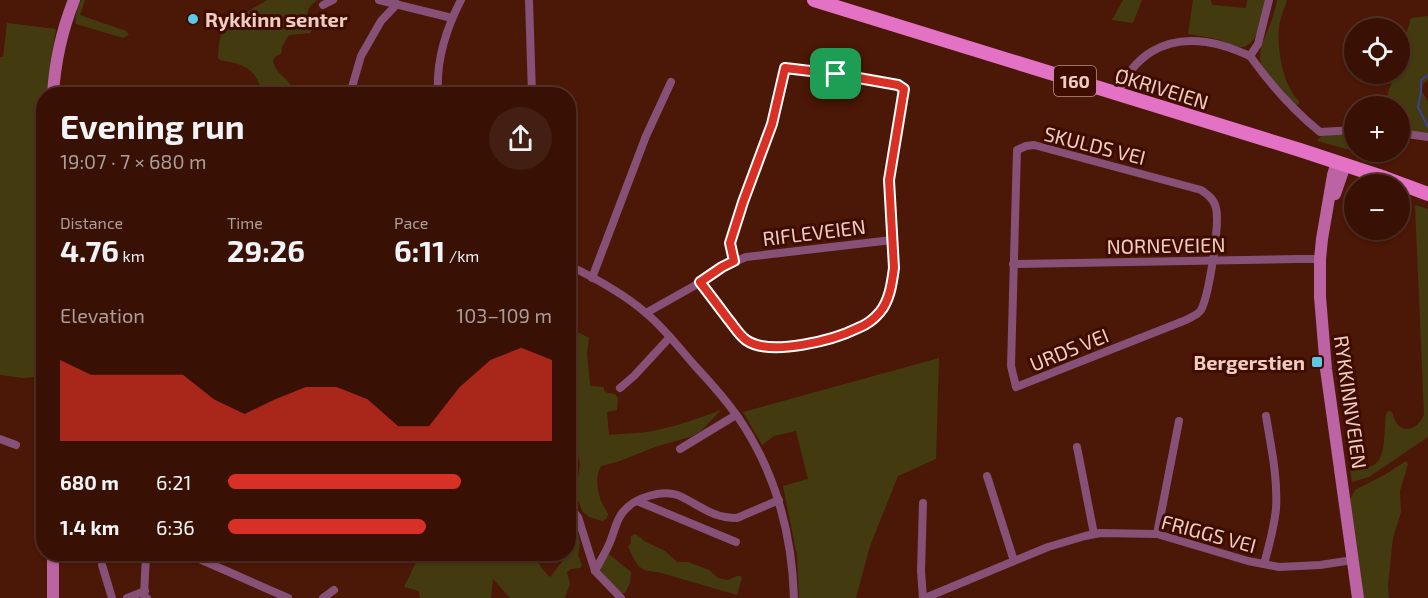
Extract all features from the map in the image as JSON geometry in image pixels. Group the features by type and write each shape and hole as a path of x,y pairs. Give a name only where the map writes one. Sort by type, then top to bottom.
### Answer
{"main road":[{"name":"ØKRIVEIEN","path":"814,0 1341,163 1428,194"}],"street":[{"path":"54,87 59,47 74,0"},
{"path":"322,5 333,0"},
{"path":"380,0 452,18"},
{"path":"438,87 441,55 446,34 461,0"},
{"path":"529,0 532,87"},
{"path":"1250,56 1258,44 1269,0"},
{"path":"352,87 361,56 381,21 397,4"},
{"path":"1118,94 1128,74 1140,59 1153,50 1184,42 1206,42 1226,46 1250,56 1287,102 1320,132 1344,131"},
{"path":"700,282 746,340 760,346 786,347 831,339 860,328 881,311 887,300 894,268 889,180 904,89 898,85 836,74 785,68 772,124 730,243 734,261"},
{"path":"592,278 646,136 671,82"},
{"path":"1410,135 1428,138"},
{"name":"SKULDS VEI","path":"1013,264 1017,150 1034,145 1201,190 1211,198 1216,207 1213,261"},
{"name":"RYKKINNVEIEN","path":"1341,163 1333,175 1320,260 1319,288 1322,334 1358,598"},
{"name":"RIFLEVEIEN","path":"646,313 722,267 746,257 892,240"},
{"name":"NORNEVEIEN","path":"1013,264 1320,260"},
{"name":"URDS VEI","path":"1013,264 1011,366 1016,387 1199,313 1206,296 1213,261"},
{"path":"576,269 646,313 721,394 749,433 779,500 791,554 794,598"},
{"path":"620,388 670,337"},
{"path":"680,449 736,415"},
{"path":"1264,564 1273,526 1276,499 1266,416"},
{"path":"1157,534 1179,421"},
{"path":"0,439 16,445"},
{"path":"1077,447 1095,534"},
{"path":"987,476 1014,561"},
{"path":"595,571 623,511 651,495 667,492 680,496 713,514 730,518 737,518 779,500"},
{"path":"637,501 736,542"},
{"path":"923,503 921,571 924,598"},
{"path":"576,515 595,571 621,598"},
{"name":"FRIGGS VEI","path":"924,598 1048,547 1095,534 1157,534 1279,567 1300,567 1353,560"},
{"path":"53,561 53,598"},
{"path":"128,598 145,595 146,561"},
{"path":"204,561 288,598"},
{"path":"102,565 112,598"},
{"path":"323,598 334,590"}],"shaded area":[{"path":"81,0 85,0 80,15 126,31 129,35 123,38 76,24 76,15"},
{"path":"267,0 318,0 312,4 308,12 311,33 289,35 281,54 273,60 277,70 292,87 260,87 253,73 248,69 218,58 221,33 237,18"},
{"path":"1123,0 1142,0 1133,23 1112,20"},
{"path":"1193,0 1211,0 1212,5 1246,8 1247,0 1266,0 1259,29 1251,42 1240,47 1217,39 1188,34"},
{"path":"1277,0 1287,0 1280,25 1279,47 1285,77 1299,101 1297,105 1263,68 1260,57"},
{"path":"1428,16 1428,80 1423,84 1422,91 1428,102 1428,134 1410,131 1410,96 1387,96 1391,84 1410,84 1411,18"},
{"path":"7,23 56,29 48,87 36,87 36,377 0,375 0,57 3,57"},
{"path":"1327,134 1344,134 1344,148 1317,141"},
{"path":"1415,205 1428,209 1428,437 1369,477 1352,482 1349,463 1362,467 1372,466 1378,462 1383,447 1388,411 1392,412 1399,426 1407,429 1417,425 1424,415"},
{"path":"576,318 578,332 589,338 587,353 591,386 604,387 604,391 615,394 618,398 617,410 607,412 609,435 657,430 721,410 701,431 690,437 601,466 597,479 598,488 601,501 608,514 603,521 589,517 583,512 578,501 577,483 580,464 576,450"},
{"path":"939,358 936,459 898,476 870,546 856,598 799,598 797,556 783,486 808,479 796,431 774,436 762,445 743,412"},
{"path":"1406,461 1408,464 1400,491 1401,512 1393,538 1388,585 1389,598 1363,598 1349,501 1355,490"},
{"path":"578,533 580,543 578,555 582,565 580,568 567,572 570,584 565,598 510,598 493,579 491,598 420,598 419,591 404,587 417,561 537,561 550,577 563,561 576,561 576,534"},
{"path":"635,534 665,551 677,562 688,562 709,570 718,578 728,580 741,576 737,595 642,568 628,547 631,543 631,536"},
{"path":"609,554 631,572 630,583 625,593 619,593 599,569"}],"waterway":[{"path":"1428,75 1421,80 1418,107 1428,127"}],"place":[{"name":"Rykkinn senter","path":"193,19"},
{"name":"Bergerstien","path":"1317,362"}],"route":[{"path":"785,68 836,74 898,85 904,89 889,180 894,268 887,300 872,320 860,328 831,339 774,348 760,346 746,340 700,282 734,261 730,243 772,124 785,68"}]}
